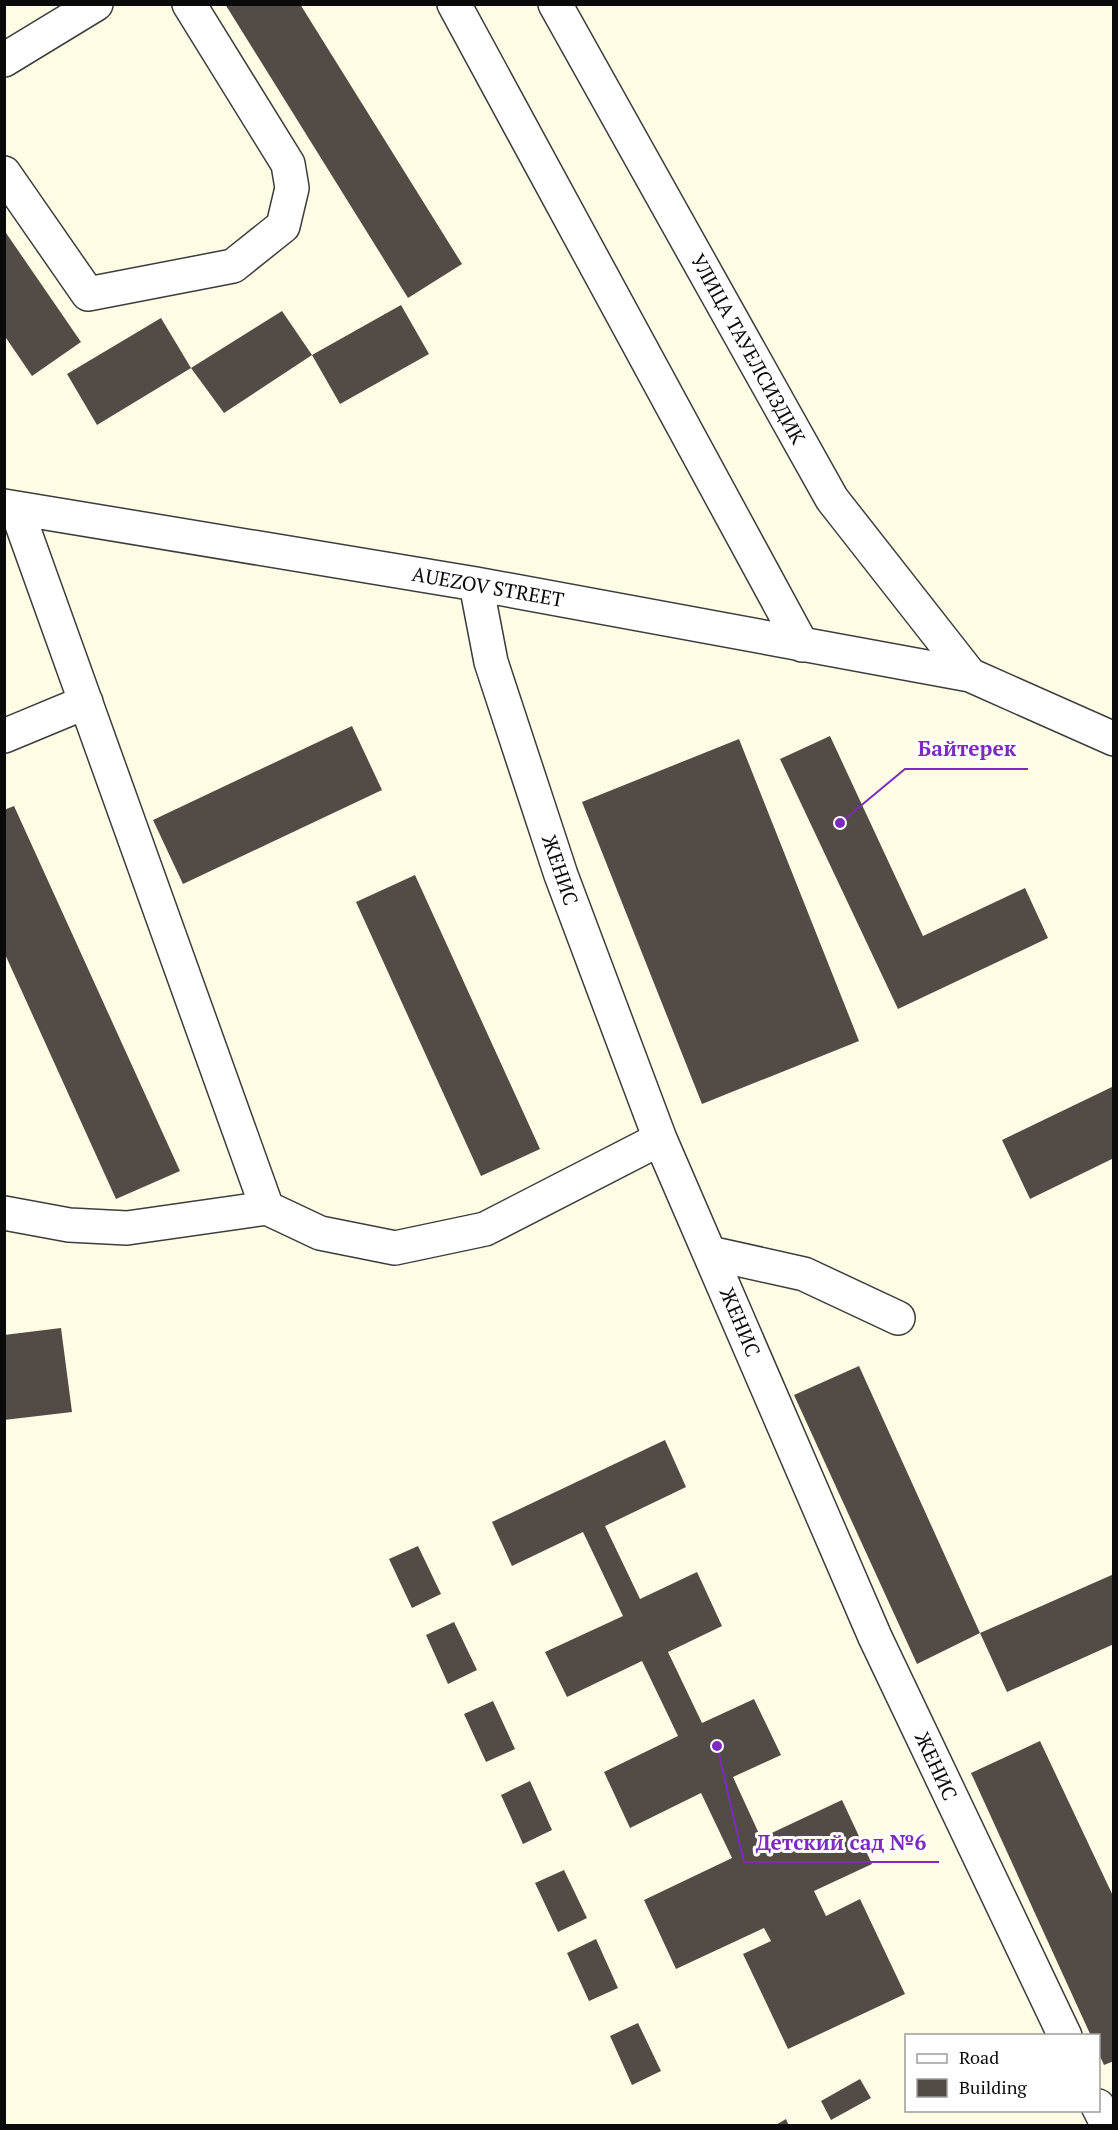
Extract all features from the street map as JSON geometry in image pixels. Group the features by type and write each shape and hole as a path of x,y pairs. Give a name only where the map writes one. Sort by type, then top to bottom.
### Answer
{"street":[{"path":"4,60 96,4"},
{"path":"4,173 88,294 233,266 283,226 292,188 288,164 189,4"},
{"path":"454,4 802,645"},
{"name":"УЛИЦА ТАУЕЛСИЗДИК","path":"555,4 832,499 970,675"},
{"path":"10,507 86,702 267,1208"},
{"name":"AUEZOV STREET","path":"10,507 476,584 970,675"},
{"name":"ЖЕНИС","path":"476,584 491,662 558,864 660,1139 875,1638 1064,2034"},
{"path":"970,675 1113,739"},
{"path":"4,736 86,702"},
{"path":"4,1213 69,1225 127,1228 267,1208 320,1233 395,1248 485,1229 660,1139"},
{"path":"710,1253 804,1274 898,1318"},
{"path":"1100,2110 1108,2126"}],"building":[{"path":"225,4 300,4 462,264 408,298"},
{"path":"4,230 81,342 32,376 4,335"},
{"path":"401,305 429,354 340,404 312,355"},
{"path":"282,311 312,355 224,413 191,368"},
{"path":"161,318 191,368 97,425 67,374"},
{"path":"352,726 382,790 183,884 153,820"},
{"path":"830,736 923,936 1025,888 1048,938 898,1009 780,759"},
{"path":"739,739 859,1041 702,1104 582,802"},
{"path":"14,806 180,1171 116,1199 4,952 4,810"},
{"path":"415,875 540,1149 481,1176 356,902"},
{"path":"1114,1086 1114,1158 1030,1199 1002,1140"},
{"path":"61,1328 72,1412 4,1420 4,1335"},
{"path":"859,1366 980,1633 917,1664 794,1395"},
{"path":"665,1440 686,1487 605,1526 640,1599 697,1572 722,1626 668,1652 702,1723 754,1699 781,1755 733,1777 761,1838 842,1800 872,1864 814,1891 826,1916 860,1899 905,1994 788,2049 743,1954 771,1941 764,1928 676,1969 644,1900 732,1858 701,1793 630,1828 604,1772 678,1736 642,1661 567,1697 545,1652 623,1616 583,1532 512,1566 492,1522"},
{"path":"418,1546 441,1594 412,1608 389,1559"},
{"path":"1114,1574 1114,1644 1007,1692 980,1633"},
{"path":"454,1622 477,1670 448,1684 426,1635"},
{"path":"493,1701 515,1749 486,1762 464,1714"},
{"path":"1040,1741 1114,1898 1114,2061 1104,2065 1100,2056 1100,2034 1090,2034 971,1773"},
{"path":"530,1781 552,1830 523,1844 501,1795"},
{"path":"564,1870 587,1918 558,1932 535,1883"},
{"path":"596,1939 618,1988 589,2001 567,1953"},
{"path":"638,2023 661,2071 632,2085 610,2036"},
{"path":"860,2079 871,2098 831,2120 821,2101"},
{"path":"786,2119 789,2126 774,2126"}],"place":[{"name":"Байтерек","path":"840,823"},
{"name":"Детский сад №6","path":"717,1746"}]}
